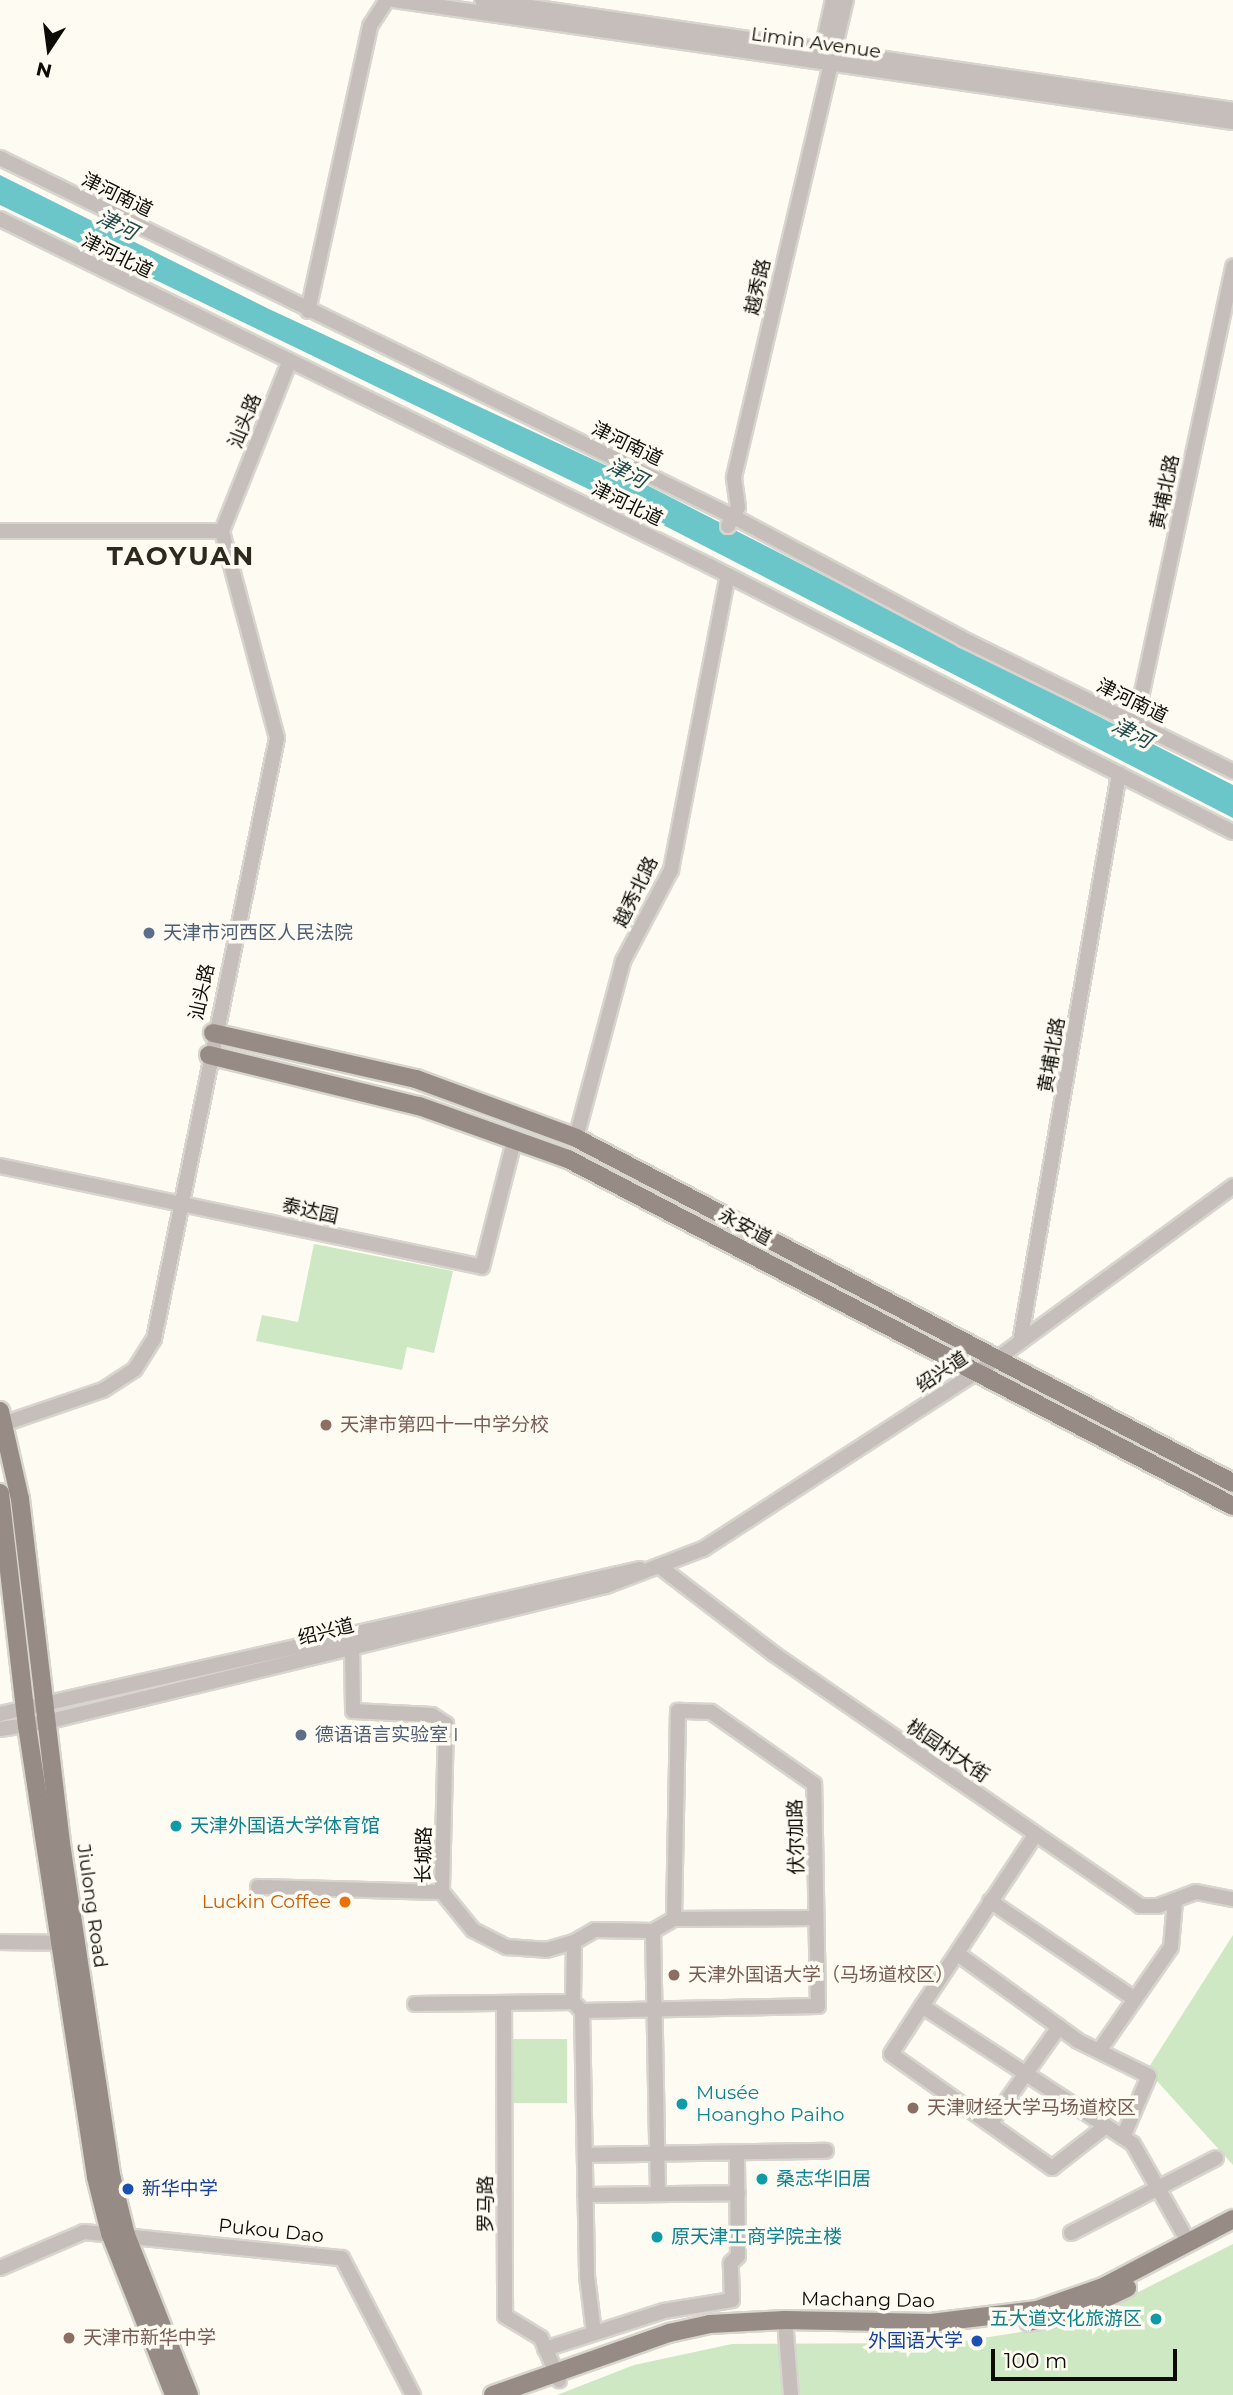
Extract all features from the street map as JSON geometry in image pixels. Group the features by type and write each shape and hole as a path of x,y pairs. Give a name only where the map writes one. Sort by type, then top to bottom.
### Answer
{"main road":[{"name":"永安道","path":"213,1033 416,1079 576,1138 1233,1483"},
{"name":"永安道","path":"209,1055 336,1083 515,1138 610,1180 1233,1506"},
{"name":"Jiulong Road","path":"2,1420 20,1499 45,1714 67,1943"},
{"name":"Jiulong Road","path":"0,1493 26,1718 98,2102 118,2234 174,2395"},
{"name":"Machang Dao","path":"494,2395 699,2336 785,2324 931,2323 1037,2310 1104,2287 1233,2219"},
{"name":"Machang Dao","path":"785,2324 927,2334 1052,2319 1101,2302 1233,2233"},
{"name":"Jiulong Road","path":"118,2234 189,2395"},
{"name":"Machang Dao","path":"518,2395 557,2375"}],"street":[{"path":"308,311 370,26 387,0"},
{"name":"Limin Avenue","path":"394,0 1233,110"},
{"name":"Limin Avenue","path":"482,0 1233,122"},
{"path":"827,55 833,0"},
{"path":"827,55 846,0"},
{"name":"越秀路","path":"731,521 738,507 734,477 827,55"},
{"name":"津河南道","path":"0,158 1135,725 1233,771"},
{"name":"津河北道","path":"0,219 289,363 728,575 1233,832"},
{"name":"黄埔北路","path":"1135,725 1233,267"},
{"name":"汕头路","path":"2,1420 103,1390 135,1369 154,1339 213,1033 277,738 222,531 289,363"},
{"path":"0,531 222,531"},
{"name":"越秀北路","path":"576,1138 623,961 671,870 728,575"},
{"name":"黄埔北路","path":"1020,1342 1119,774"},
{"name":"泰达园","path":"0,1166 482,1266 515,1138"},
{"name":"绍兴道","path":"0,1729 26,1718 606,1586 703,1549 997,1359 1233,1186"},
{"name":"绍兴道","path":"45,1714 612,1572 659,1566"},
{"name":"桃园村大街","path":"659,1566 774,1654 1140,1906 1175,1901 1196,1892 1233,1899"},
{"name":"长城路","path":"352,1645 353,1711 432,1715 446,1724 442,1892 473,1930 506,1947 546,1950 574,1942 595,1930 653,1931"},
{"name":"伏尔加路","path":"654,2009 818,2006 814,1784 711,1712 678,1712 674,1919"},
{"name":"绍兴道","path":"0,1714 26,1718"},
{"path":"1036,1834 891,2053 1052,2168 1106,2126"},
{"path":"258,1887 442,1892"},
{"path":"990,1901 1135,1999"},
{"path":"1099,2051 1171,1947 1175,1901"},
{"path":"658,2194 653,1931 674,1919 816,1918"},
{"path":"0,1942 67,1943"},
{"path":"574,1942 594,2333"},
{"path":"958,1954 1059,2027 1149,2076 1122,2137"},
{"path":"415,2004 654,2009"},
{"name":"罗马路","path":"504,2004 505,2316 541,2338 557,2375"},
{"path":"922,2006 1133,2144 1189,2244"},
{"path":"990,2124 1059,2027"},
{"path":"584,2155 826,2151"},
{"path":"545,2349 664,2311 732,2300 731,2263 738,2256 737,2153"},
{"path":"1071,2233 1216,2158"},
{"path":"585,2195 738,2193"},
{"path":"0,2268 84,2232 118,2234"},
{"name":"Pukou Dao","path":"118,2234 342,2258 413,2395"},
{"path":"785,2324 791,2395"}],"green space":[{"path":"314,1244 453,1271 434,1353 407,1347 402,1370 256,1341 262,1315 298,1322"},
{"path":"1233,1935 1233,2165 1147,2070"},
{"path":"513,2039 567,2039 567,2103 513,2103"},
{"name":"五大道文化旅游区","path":"1233,2244 1233,2395 557,2395 634,2365 732,2344 950,2343 1059,2326 1101,2311"}],"water":[{"name":"津河","path":"0,175 269,309 633,478 1233,785 1233,818 667,527 0,205"}],"place":[{"name":"天津市河西区人民法院","path":"149,933"},
{"name":"天津市第四十一中学分校","path":"326,1425"},
{"name":"德语语言实验室 I","path":"301,1735"},
{"name":"天津外国语大学体育馆","path":"176,1826"},
{"name":"Luckin Coffee","path":"345,1902"},
{"name":"天津外国语大学（马场道校区）","path":"674,1975"},
{"name":"Musée Hoangho Paiho","path":"682,2104"},
{"name":"天津财经大学马场道校区","path":"913,2108"},
{"name":"桑志华旧居","path":"762,2179"},
{"name":"新华中学","path":"128,2189"},
{"name":"原天津工商学院主楼","path":"657,2237"},
{"name":"五大道文化旅游区","path":"1156,2319"},
{"name":"天津市新华中学","path":"69,2338"},
{"name":"外国语大学","path":"977,2341"}],"district":[{"name":"TAOYUAN","path":"181,557"}]}
